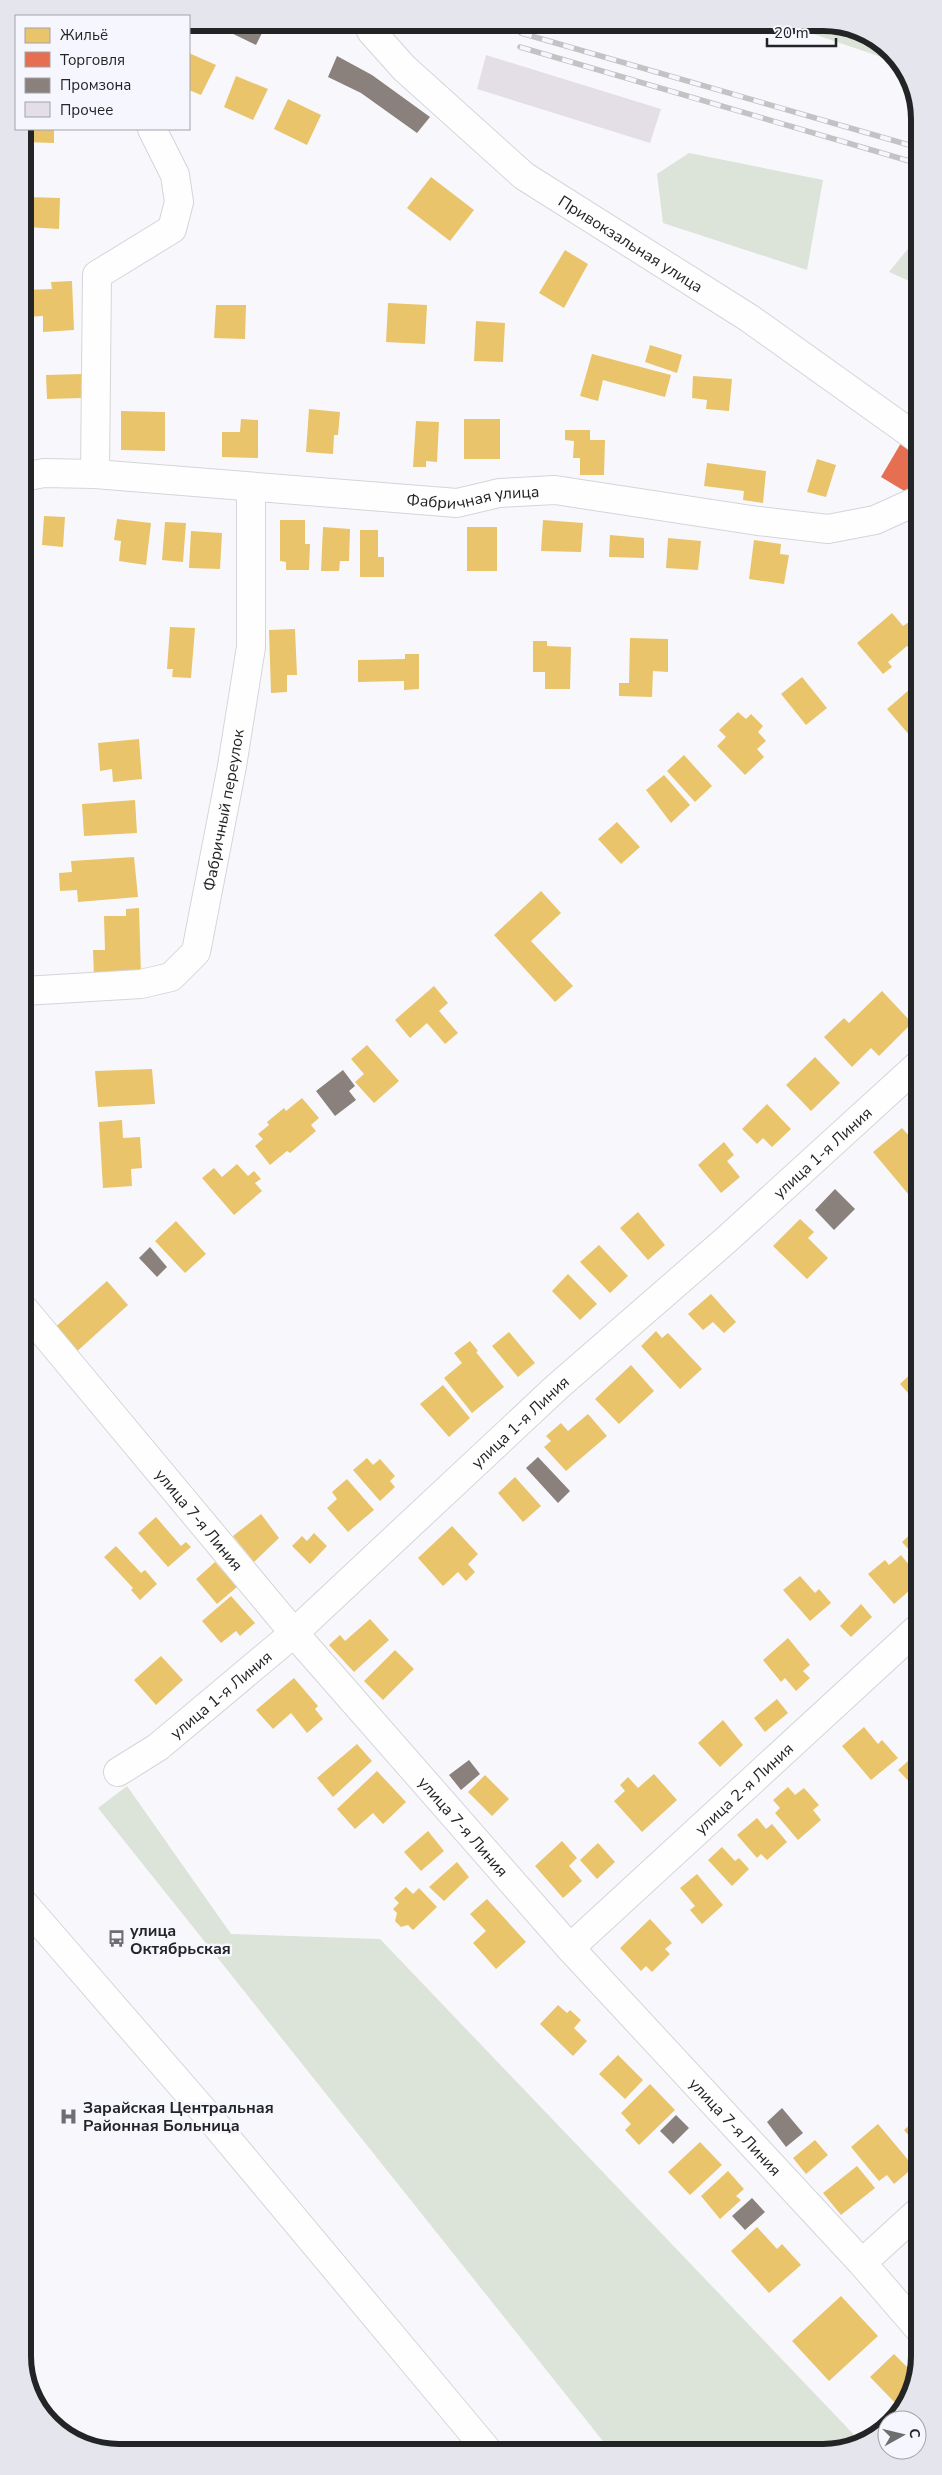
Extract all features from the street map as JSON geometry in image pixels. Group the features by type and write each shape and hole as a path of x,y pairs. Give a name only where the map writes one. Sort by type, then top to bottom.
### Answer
{"street":[{"name":"Привокзальная улица","path":"371,31 404,68 524,176 749,318 911,434"},
{"path":"96,474 97,275 172,229 179,202 175,175 152,130"},
{"name":"Фабричная улица","path":"31,475 44,473 96,474 457,503 499,494 555,490 758,521 828,529 876,520 911,504"},
{"name":"Фабричный переулок","path":"31,991 141,984 171,977 196,952 232,766 251,647 251,486"},
{"name":"улица 1-я Линия","path":"118,1772 165,1742 294,1633 557,1387 726,1240 911,1071"},
{"name":"улица 7-я Линия","path":"31,1316 294,1633 570,1948 862,2263 911,2319"},
{"name":"улица 2-я Линия","path":"570,1948 911,1634"},
{"path":"31,1912 209,2117 482,2444"},
{"path":"862,2263 911,2218"}],"shaded area":[{"path":"805,31 829,31 851,36 872,46 887,59"},
{"path":"689,153 823,180 807,270 663,223 657,174"},
{"path":"911,245 911,282 889,272"},
{"path":"127,1786 231,1934 380,1939 856,2437 846,2441 823,2444 605,2444 98,1808"}],"building: Жильё":[{"path":"190,53 216,65 201,95 190,90"},
{"path":"236,76 268,89 253,120 224,107"},
{"path":"288,99 321,115 307,145 274,129"},
{"path":"31,130 54,130 54,143 31,142"},
{"path":"431,177 474,210 450,241 407,208"},
{"path":"31,197 60,198 59,229 31,227"},
{"path":"565,250 588,264 564,308 539,293"},
{"path":"72,281 74,330 43,332 43,316 31,317 31,290 52,289 51,282"},
{"path":"388,303 427,305 425,344 386,342"},
{"path":"216,305 246,305 245,339 214,338"},
{"path":"476,321 505,323 503,362 474,361"},
{"path":"650,345 682,355 677,373 645,362"},
{"path":"592,354 671,375 665,397 603,380 598,401 580,396"},
{"path":"82,374 83,398 47,399 46,375"},
{"path":"693,376 732,379 729,411 706,409 707,400 692,398"},
{"path":"309,409 340,412 338,435 334,435 333,454 306,452"},
{"path":"121,411 165,412 165,451 121,450"},
{"path":"241,419 258,420 258,458 222,457 222,432 240,432"},
{"path":"464,419 500,419 500,459 464,459"},
{"path":"416,421 439,422 437,462 426,461 426,467 413,467"},
{"path":"565,430 590,430 590,440 605,440 604,475 580,475 580,458 573,458 574,441 565,440"},
{"path":"817,459 836,465 826,497 807,492"},
{"path":"707,463 766,471 763,503 743,500 744,491 704,486"},
{"path":"44,516 65,517 63,547 42,545"},
{"path":"117,519 151,523 146,565 119,561 121,541 114,540"},
{"path":"280,520 305,520 305,544 310,544 309,570 286,570 286,562 280,561"},
{"path":"543,520 583,523 581,552 541,551"},
{"path":"165,522 186,523 183,562 162,560"},
{"path":"323,527 350,529 349,561 340,561 339,571 321,571"},
{"path":"467,527 497,527 497,571 467,571"},
{"path":"360,530 378,530 378,557 384,557 384,577 360,577"},
{"path":"191,531 222,533 220,569 189,568"},
{"path":"610,535 644,538 644,558 609,557"},
{"path":"668,538 701,541 698,570 666,568"},
{"path":"754,540 781,544 780,554 789,555 784,584 749,579"},
{"path":"892,613 903,626 909,622 911,624 911,650 907,646 888,662 892,667 883,674 857,643"},
{"path":"170,627 195,628 191,678 172,677 173,669 167,669"},
{"path":"295,629 297,675 287,675 287,692 271,693 269,630"},
{"path":"630,638 668,639 668,672 653,671 652,697 619,696 619,683 629,683"},
{"path":"533,641 547,641 547,646 571,647 570,689 545,689 545,672 533,672"},
{"path":"405,654 419,654 419,689 404,690 404,681 358,682 358,660 405,659"},
{"path":"802,677 827,708 806,725 781,694"},
{"path":"911,688 911,737 887,709"},
{"path":"738,712 746,719 751,714 763,726 758,732 766,741 757,749 764,757 745,775 717,746 726,737 719,730"},
{"path":"139,739 142,779 113,782 112,769 100,771 98,743"},
{"path":"684,755 712,786 695,802 667,771"},
{"path":"664,775 690,805 671,823 646,790"},
{"path":"135,800 137,833 84,836 82,804"},
{"path":"617,822 640,847 621,864 598,839"},
{"path":"134,857 138,897 78,902 77,890 60,891 59,873 72,872 71,861"},
{"path":"541,891 561,913 531,941 573,986 555,1002 494,935"},
{"path":"139,908 141,975 94,977 93,950 105,950 104,916 126,916 126,909"},
{"path":"434,986 448,1003 439,1011 458,1033 445,1044 427,1023 410,1038 395,1020"},
{"path":"882,991 911,1022 879,1056 871,1048 852,1067 824,1037 844,1018 849,1023"},
{"path":"367,1045 399,1081 374,1103 355,1082 364,1074 351,1059"},
{"path":"815,1057 840,1083 811,1111 786,1085"},
{"path":"152,1069 155,1104 98,1107 95,1071"},
{"path":"302,1098 319,1118 311,1125 316,1131 290,1153 287,1151 270,1165 255,1146 263,1139 258,1134 269,1125 267,1122 284,1108 286,1111"},
{"path":"767,1104 791,1129 772,1147 763,1138 757,1144 742,1129"},
{"path":"122,1120 123,1138 140,1137 142,1168 131,1169 132,1186 103,1188 99,1122"},
{"path":"902,1128 911,1138 911,1193 909,1195 873,1152"},
{"path":"724,1142 734,1155 727,1161 740,1177 721,1193 698,1165"},
{"path":"237,1164 248,1176 254,1171 261,1179 255,1183 262,1191 234,1215 202,1178 214,1168 222,1177"},
{"path":"638,1212 665,1245 648,1260 620,1228"},
{"path":"800,1219 814,1232 808,1238 828,1258 807,1279 773,1246"},
{"path":"176,1221 206,1254 185,1273 155,1241"},
{"path":"599,1245 628,1276 610,1293 580,1262"},
{"path":"568,1274 597,1304 580,1320 552,1291"},
{"path":"107,1281 128,1305 73,1355 51,1331"},
{"path":"711,1294 736,1322 724,1333 713,1322 703,1330 688,1314"},
{"path":"656,1331 662,1338 668,1333 702,1369 680,1389 641,1346"},
{"path":"509,1332 535,1363 518,1377 492,1346"},
{"path":"470,1341 478,1351 476,1352 504,1387 472,1413 444,1378 462,1363 454,1353"},
{"path":"631,1365 654,1391 619,1424 595,1399"},
{"path":"911,1374 911,1396 900,1384"},
{"path":"443,1385 470,1418 449,1437 420,1404"},
{"path":"588,1414 607,1436 566,1471 544,1447 551,1441 546,1436 561,1423 568,1431"},
{"path":"367,1458 373,1465 380,1459 395,1476 390,1481 395,1487 380,1501 353,1470"},
{"path":"515,1477 541,1506 523,1522 498,1493"},
{"path":"347,1479 374,1510 348,1532 327,1508 337,1499 332,1492"},
{"path":"261,1514 279,1538 254,1562 233,1536"},
{"path":"156,1517 181,1546 186,1542 191,1547 168,1567 138,1533"},
{"path":"452,1526 478,1554 468,1564 475,1572 466,1581 458,1572 443,1586 418,1558"},
{"path":"314,1533 327,1546 310,1564 292,1546 302,1536 307,1541"},
{"path":"911,1534 911,1552 902,1542"},
{"path":"116,1546 141,1573 145,1570 157,1584 140,1600 131,1590 133,1588 104,1557"},
{"path":"901,1555 911,1567 911,1589 894,1604 868,1574 885,1560 889,1565"},
{"path":"215,1562 237,1587 217,1604 196,1579"},
{"path":"800,1576 815,1593 819,1589 831,1603 810,1621 783,1590"},
{"path":"231,1596 255,1623 240,1636 236,1631 221,1643 202,1621"},
{"path":"861,1604 872,1617 851,1637 840,1626"},
{"path":"370,1619 389,1640 354,1672 329,1645 340,1635 345,1641"},
{"path":"788,1638 810,1665 803,1671 810,1678 796,1691 785,1678 781,1682 763,1660"},
{"path":"395,1650 414,1669 383,1700 364,1681"},
{"path":"161,1656 183,1680 156,1705 134,1680"},
{"path":"294,1678 318,1706 315,1709 323,1719 307,1733 291,1713 273,1729 256,1710"},
{"path":"777,1699 788,1713 765,1732 754,1718"},
{"path":"723,1720 743,1745 720,1767 698,1743"},
{"path":"864,1727 878,1744 882,1740 898,1758 871,1780 842,1746"},
{"path":"357,1744 372,1761 333,1797 317,1778"},
{"path":"908,1761 911,1764 911,1784 898,1770"},
{"path":"377,1771 406,1802 383,1824 373,1813 355,1829 337,1809"},
{"path":"654,1774 677,1800 642,1832 614,1801 625,1791 620,1785 628,1777 638,1788"},
{"path":"485,1775 509,1799 492,1816 468,1792"},
{"path":"788,1787 795,1795 804,1788 819,1805 813,1810 821,1820 798,1840 775,1813 780,1808 773,1800"},
{"path":"757,1818 766,1829 772,1824 787,1842 767,1860 761,1854 757,1858 737,1835"},
{"path":"428,1831 444,1851 421,1871 404,1852"},
{"path":"562,1841 577,1858 569,1866 582,1881 563,1898 535,1866"},
{"path":"598,1843 615,1862 597,1879 580,1860"},
{"path":"722,1847 735,1861 739,1858 749,1869 732,1886 708,1860"},
{"path":"457,1862 469,1877 444,1901 429,1887"},
{"path":"697,1874 723,1905 702,1924 690,1910 695,1906 680,1888"},
{"path":"406,1887 413,1894 419,1888 437,1907 413,1930 408,1925 401,1927 395,1921 397,1913 393,1909 399,1903 394,1898"},
{"path":"487,1899 526,1942 496,1969 473,1943 486,1931 470,1914"},
{"path":"650,1919 672,1943 665,1949 670,1954 652,1972 646,1966 641,1971 620,1948"},
{"path":"558,2005 567,2013 570,2010 581,2020 574,2028 587,2041 573,2056 540,2024"},
{"path":"618,2055 643,2080 625,2099 599,2074"},
{"path":"650,2084 675,2110 639,2145 625,2130 631,2124 621,2113"},
{"path":"878,2124 911,2163 911,2170 894,2184 887,2175 879,2181 851,2147"},
{"path":"911,2124 911,2138 904,2130"},
{"path":"815,2140 828,2155 806,2174 793,2158"},
{"path":"700,2142 722,2165 690,2195 668,2172"},
{"path":"857,2166 875,2188 841,2215 823,2193"},
{"path":"728,2171 744,2189 736,2196 741,2200 720,2219 701,2196"},
{"path":"757,2227 777,2249 782,2244 801,2265 769,2293 731,2251"},
{"path":"841,2296 878,2336 829,2381 792,2341"},
{"path":"894,2354 910,2370 908,2379 896,2404 870,2377"}],"building: Торговля":[{"path":"901,443 911,449 911,484 906,492 881,477"}],"building: Промзона":[{"path":"227,31 263,31 256,45"},
{"path":"337,56 372,75 430,117 417,133 361,93 328,77"},
{"path":"343,1070 355,1086 349,1091 356,1100 335,1116 316,1091"},
{"path":"835,1189 855,1209 834,1230 815,1210"},
{"path":"150,1247 167,1267 157,1277 139,1258"},
{"path":"538,1457 570,1491 558,1503 526,1468"},
{"path":"469,1760 480,1774 461,1790 449,1775"},
{"path":"782,2108 803,2133 786,2147 767,2122"},
{"path":"676,2115 689,2128 673,2144 660,2131"},
{"path":"752,2198 765,2212 745,2230 732,2216"}],"building: Прочее":[{"path":"486,55 661,109 650,143 477,89"}],"railway":[{"path":"521,33 911,146"},
{"path":"520,47 911,162"}],"place":[{"name":"улица Октябрьская","path":"116,1939"},
{"name":"Зарайская Центральная Районная Больница","path":"69,2116"}]}
